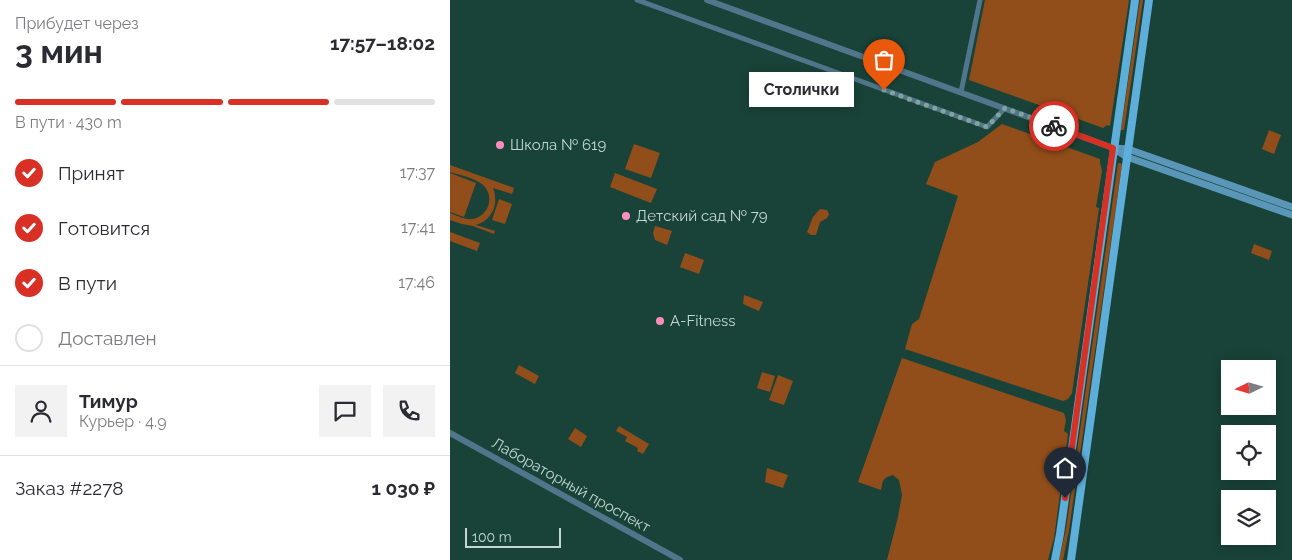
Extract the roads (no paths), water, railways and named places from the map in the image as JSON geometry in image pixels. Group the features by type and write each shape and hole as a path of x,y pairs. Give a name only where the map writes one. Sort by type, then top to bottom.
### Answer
{"main road":[{"path":"1055,560 1135,0"},
{"path":"1071,560 1149,0"},
{"path":"1113,148 1292,207"},
{"path":"1128,153 1292,215"}],"street":[{"path":"637,0 987,127 1005,108"},
{"path":"707,0 1113,148"},
{"path":"961,92 980,0"},
{"name":"Лабораторный проспект","path":"450,433 680,560"}],"place":[{"name":"Столички","path":"884,90"},
{"name":"Школа № 619","path":"500,145"},
{"name":"Детский сад № 79","path":"626,216"},
{"name":"A-Fitness","path":"660,321"}]}
